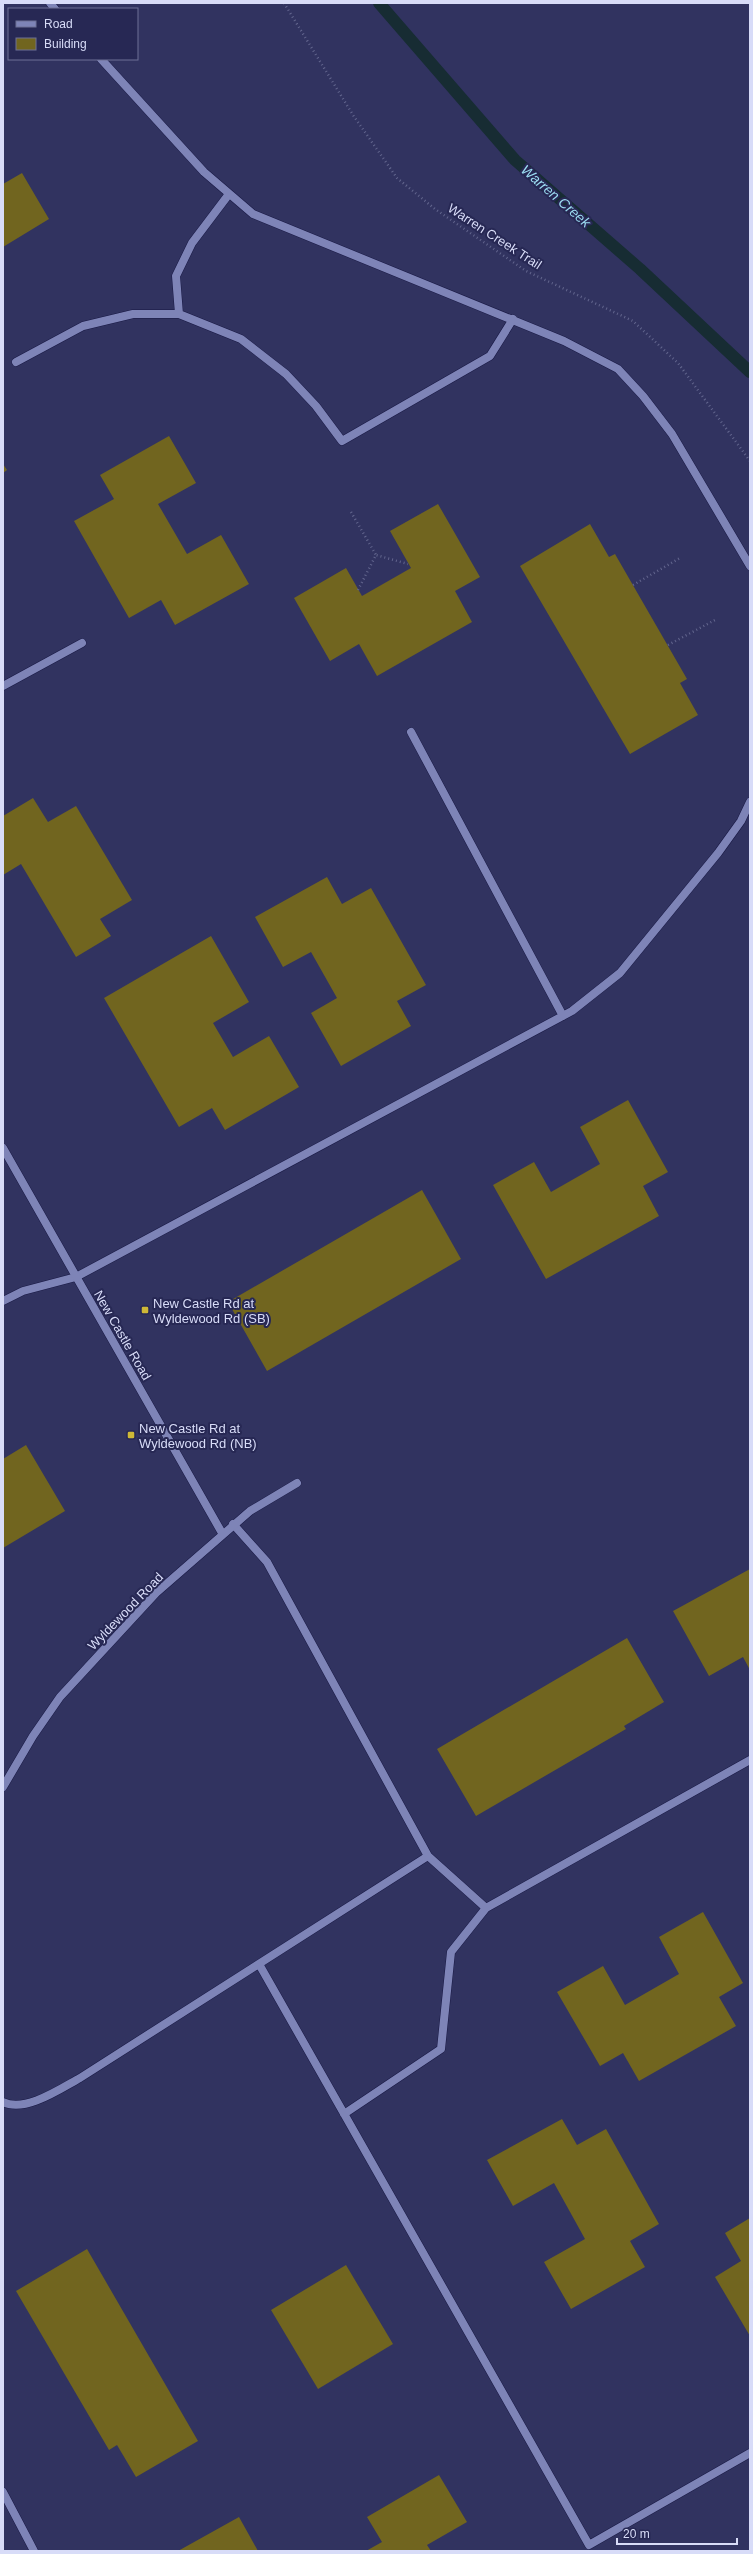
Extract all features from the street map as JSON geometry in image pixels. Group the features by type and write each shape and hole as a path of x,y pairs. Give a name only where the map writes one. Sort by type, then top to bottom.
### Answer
{"street":[{"path":"102,60 204,172 253,214 513,319 564,341 618,369 643,396 672,434 750,566"},
{"path":"179,314 176,276 192,243 229,194"},
{"path":"16,362 83,326 133,314 179,314 241,339 286,374 316,406 342,440 490,356 513,319"},
{"path":"3,686 82,643"},
{"path":"411,732 563,1016"},
{"path":"3,1301 23,1291 76,1277 563,1016 620,973 718,853 741,821 750,802"},
{"name":"New Castle Road","path":"3,1148 222,1533"},
{"name":"Wyldewood Road","path":"3,1788 33,1736 60,1697 156,1593 233,1524 250,1511 297,1483"},
{"path":"233,1524 267,1562 428,1856 486,1908"},
{"path":"344,2114 441,2049 451,1952 486,1908 750,1760"},
{"path":"3,2102 10,2106 42,2099 80,2078 428,1856"},
{"path":"259,1964 589,2545 750,2453"},
{"path":"3,2492 34,2551"}],"path":[{"name":"Warren Creek Trail","path":"284,3 353,115 397,178 435,209 526,272 633,321 678,363 750,461"},
{"path":"351,512 376,555 408,564"},
{"path":"358,590 376,555"},
{"path":"633,585 680,558"},
{"path":"668,645 715,620"}],"building":[{"path":"22,173 49,219 3,247 3,184"},
{"path":"169,436 196,483 158,504 187,554 221,535 249,584 175,625 161,600 129,618 74,521 114,499 100,475"},
{"path":"3,464 7,470 3,473"},
{"path":"438,504 480,577 455,591 472,622 377,676 359,644 330,661 294,598 346,568 362,596 411,568 390,531"},
{"path":"590,524 609,557 615,554 687,679 680,683 698,715 630,754 520,566"},
{"path":"33,798 48,822 76,806 132,900 100,919 111,936 76,957 21,864 3,875 3,816"},
{"path":"327,877 342,904 371,888 426,985 397,1001 411,1026 341,1066 311,1013 337,998 311,952 283,967 255,917"},
{"path":"211,936 249,1002 213,1023 233,1057 269,1036 299,1087 225,1130 212,1108 179,1127 104,998"},
{"path":"628,1100 668,1172 643,1186 659,1216 546,1279 493,1185 534,1162 551,1192 600,1164 580,1127"},
{"path":"422,1190 461,1259 267,1371 228,1302"},
{"path":"26,1445 65,1511 3,1548 3,1459"},
{"path":"750,1569 750,1670 743,1657 709,1676 673,1611"},
{"path":"627,1638 664,1702 624,1726 626,1729 476,1816 437,1749"},
{"path":"703,1912 743,1983 719,1997 736,2026 639,2081 623,2053 600,2066 557,1992 603,1966 625,2005 679,1974 659,1937"},
{"path":"562,2119 577,2145 606,2129 659,2224 630,2241 645,2267 571,2309 544,2262 585,2239 554,2183 513,2206 487,2160"},
{"path":"750,2218 750,2336 715,2277 741,2261 725,2233"},
{"path":"87,2249 198,2441 136,2477 117,2445 109,2450 16,2291"},
{"path":"346,2265 393,2344 318,2389 271,2310"},
{"path":"439,2475 467,2522 427,2545 431,2551 366,2551 382,2542 367,2517"},
{"path":"239,2517 258,2551 178,2551"}],"waterway":[{"name":"Warren Creek","path":"379,3 515,160 640,269 750,372"}],"place":[{"name":"New Castle Rd at Wyldewood Rd (SB)","path":"145,1310"},
{"name":"New Castle Rd at Wyldewood Rd (NB)","path":"131,1435"}]}
